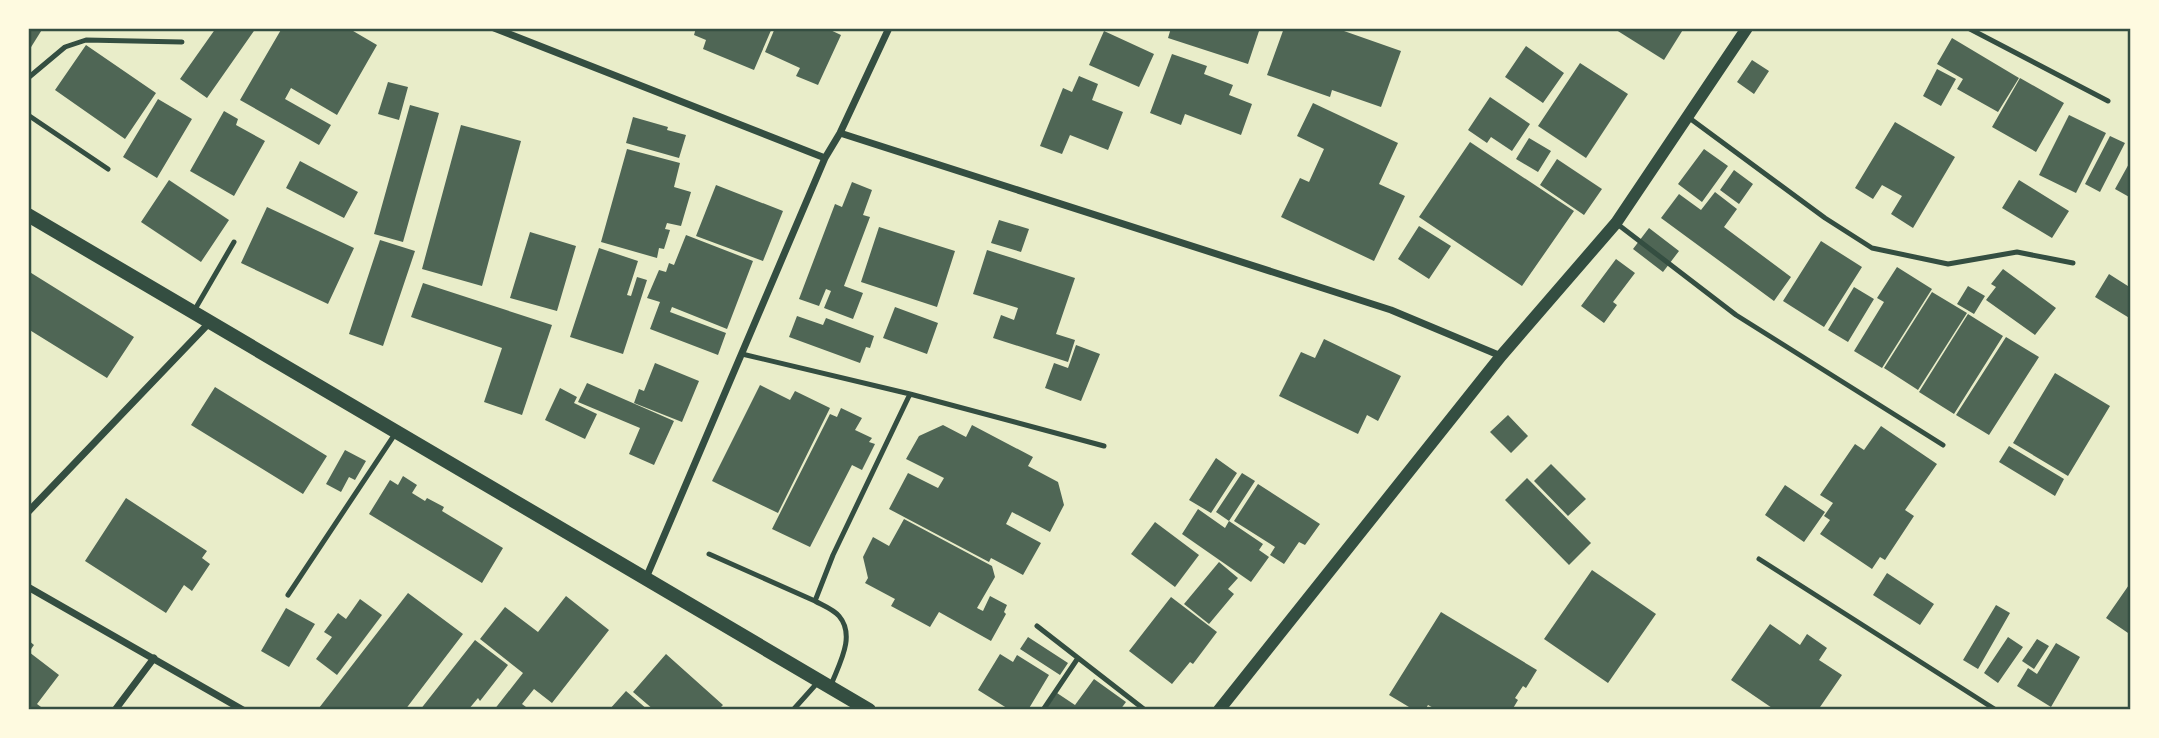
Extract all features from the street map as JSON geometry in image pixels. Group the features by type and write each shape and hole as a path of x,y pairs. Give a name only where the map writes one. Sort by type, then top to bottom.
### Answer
{"main road":[{"path":"28,215 869,710"}],"street":[{"path":"494,28 825,158"},
{"path":"646,579 825,158 840,133 889,28"},
{"path":"1219,710 1501,356 1616,223 1746,28"},
{"path":"840,133 1391,310 1501,356"},
{"path":"28,512 211,321"},
{"path":"28,587 243,710"},
{"path":"116,710 154,658"}],"lane":[{"path":"1968,28 2108,102"},
{"path":"28,78 65,47 86,40 182,42"},
{"path":"28,115 108,169"},
{"path":"1688,117 1825,218 1872,248 1948,264 2017,252 2073,263"},
{"path":"1616,223 1736,315 1943,446"},
{"path":"194,311 234,242"},
{"path":"742,354 910,394 1104,446"},
{"path":"815,601 833,555 910,394"},
{"path":"288,595 397,431"},
{"path":"709,554 815,601 838,614 844,625 847,638 824,684 793,710"},
{"path":"1759,559 1996,710"},
{"path":"1037,626 1145,710"},
{"path":"1043,710 1078,658"}],"building":[{"path":"28,28 43,28 28,52"},
{"path":"216,28 256,28 207,98 180,79"},
{"path":"282,28 348,28 377,45 337,115 291,88 285,99 331,125 319,145 240,100"},
{"path":"696,28 772,28 754,70 703,49 706,40 694,35"},
{"path":"775,28 826,28 841,35 818,85 796,76 800,68 765,52"},
{"path":"1171,28 1260,28 1248,64 1168,38"},
{"path":"1284,28 1346,28 1344,31 1401,51 1381,107 1332,90 1330,97 1267,75"},
{"path":"1613,28 1684,28 1664,60"},
{"path":"1104,31 1154,54 1139,87 1089,65"},
{"path":"1952,38 2019,78 1998,112 1957,89 1963,79 1937,64"},
{"path":"86,45 156,93 125,139 55,90"},
{"path":"1526,46 1564,73 1543,103 1505,77"},
{"path":"1172,54 1207,66 1204,74 1233,85 1229,95 1252,104 1241,135 1185,114 1181,125 1150,113"},
{"path":"1752,60 1769,71 1754,94 1737,82"},
{"path":"1580,63 1628,94 1586,158 1538,126"},
{"path":"1937,69 1956,79 1941,106 1923,96"},
{"path":"1079,76 1098,84 1092,100 1123,112 1108,150 1070,135 1062,154 1040,146 1063,88 1072,92"},
{"path":"2020,78 2064,103 2036,152 1992,127"},
{"path":"388,82 408,87 399,120 378,114"},
{"path":"1490,97 1530,124 1512,151 1491,137 1487,143 1468,130"},
{"path":"158,99 192,119 157,178 123,157"},
{"path":"1313,103 1398,143 1379,184 1405,196 1374,261 1281,217 1300,178 1309,182 1324,149 1297,136"},
{"path":"410,105 439,113 403,242 374,234"},
{"path":"224,111 238,119 236,125 265,141 234,196 190,171"},
{"path":"2069,115 2106,133 2076,193 2039,175"},
{"path":"633,117 686,135 679,158 626,143"},
{"path":"1895,122 1955,157 1913,228 1891,214 1902,196 1882,185 1873,199 1855,188"},
{"path":"461,125 521,141 482,286 422,269"},
{"path":"2110,136 2125,143 2100,192 2085,184"},
{"path":"1529,138 1551,151 1538,172 1516,159"},
{"path":"1470,142 1574,211 1522,286 1419,217"},
{"path":"627,149 680,163 674,187 691,192 681,226 667,223 665,229 670,230 664,249 659,248 657,258 601,242"},
{"path":"1704,149 1728,166 1702,202 1678,184"},
{"path":"1557,159 1602,189 1584,215 1540,185"},
{"path":"2131,160 2131,198 2115,189"},
{"path":"300,161 358,192 344,218 286,188"},
{"path":"1734,170 1753,184 1739,204 1720,190"},
{"path":"169,180 229,220 201,262 141,222"},
{"path":"2019,180 2069,211 2052,238 2002,208"},
{"path":"852,182 872,190 863,215 870,217 844,286 863,293 853,319 824,308 831,291 826,289 819,306 799,299 835,204 842,207"},
{"path":"716,185 783,211 763,261 696,236"},
{"path":"1715,192 1737,209 1724,227 1791,277 1774,301 1661,218 1679,194 1701,210"},
{"path":"267,207 354,248 328,304 241,263"},
{"path":"999,220 1029,229 1021,252 991,243"},
{"path":"1419,226 1451,246 1429,279 1398,259"},
{"path":"879,227 955,251 937,307 861,282"},
{"path":"1649,228 1679,251 1663,272 1633,249"},
{"path":"530,232 576,246 557,311 510,298"},
{"path":"686,235 753,261 727,329 672,307 670,312 726,333 718,355 650,329 660,302 647,298 659,270 666,272 669,263 674,265"},
{"path":"380,240 415,251 383,346 349,334"},
{"path":"1821,241 1862,267 1824,327 1783,301"},
{"path":"599,248 638,261 627,295 631,296 637,277 647,280 623,354 570,337"},
{"path":"987,250 1075,278 1056,334 1075,340 1068,362 993,338 1001,315 1014,320 1018,308 973,294"},
{"path":"1616,259 1635,273 1613,302 1617,305 1604,323 1581,306"},
{"path":"1897,267 1932,289 1882,368 1854,351 1884,302 1877,298"},
{"path":"2003,269 2056,308 2035,335 1986,300 1996,287 1991,284"},
{"path":"28,271 134,337 107,378 28,329"},
{"path":"2109,274 2131,288 2131,319 2095,297"},
{"path":"423,283 552,325 522,415 484,402 502,348 411,317"},
{"path":"1968,286 1985,296 1974,314 1957,304"},
{"path":"1854,287 1874,299 1848,342 1828,330"},
{"path":"1932,292 1967,313 1918,390 1884,368"},
{"path":"895,307 938,323 927,354 883,338"},
{"path":"1968,314 2003,336 1954,414 1919,392"},
{"path":"797,316 823,325 826,318 874,336 870,348 866,347 860,363 789,337"},
{"path":"2006,337 2039,357 1989,435 1956,415"},
{"path":"1324,339 1401,376 1378,421 1367,415 1358,434 1279,396 1301,352 1315,358"},
{"path":"1076,345 1100,354 1081,401 1045,388 1054,363 1068,368"},
{"path":"655,363 699,381 682,422 634,403 639,389 644,391"},
{"path":"2055,373 2110,406 2068,476 2013,443"},
{"path":"587,383 674,421 654,465 629,454 640,428 578,402"},
{"path":"760,385 790,400 795,391 830,408 778,513 712,481"},
{"path":"215,387 327,456 303,494 191,425"},
{"path":"560,388 577,397 574,403 597,414 585,439 545,420"},
{"path":"841,408 862,418 855,430 872,438 869,442 875,444 862,470 852,465 810,547 772,529 830,414 837,417"},
{"path":"1508,415 1528,436 1511,453 1490,432"},
{"path":"943,425 966,437 972,425 1033,457 1028,466 1058,482 1064,505 1050,532 1012,512 1006,524 1041,543 1023,575 991,558 989,562 889,509 908,473 938,488 944,478 906,459 919,436"},
{"path":"1881,426 1937,464 1905,510 1914,516 1885,560 1880,557 1872,569 1820,534 1830,520 1824,516 1833,503 1820,495 1855,444 1864,450"},
{"path":"2009,446 2064,479 2055,496 1999,462"},
{"path":"345,450 366,461 355,480 349,477 341,492 326,484"},
{"path":"1216,458 1237,473 1211,513 1189,500"},
{"path":"1551,464 1586,499 1568,516 1534,481"},
{"path":"1242,473 1255,481 1229,521 1216,512"},
{"path":"403,476 417,485 412,493 425,501 427,498 444,507 442,511 503,548 482,583 369,514 390,480 398,485"},
{"path":"1527,478 1591,543 1569,565 1505,500"},
{"path":"1258,484 1320,524 1305,545 1299,542 1284,564 1270,555 1275,547 1234,521"},
{"path":"1785,485 1825,512 1804,542 1765,515"},
{"path":"126,498 207,551 202,558 210,564 192,591 184,585 166,613 85,561"},
{"path":"1198,509 1225,528 1229,521 1263,544 1259,550 1269,557 1251,582 1182,534"},
{"path":"904,519 992,566 995,577 977,608 983,611 990,596 1007,605 1004,612 1006,614 991,641 939,612 930,627 891,606 895,599 865,583 868,578 863,557 873,537 889,546"},
{"path":"1155,522 1199,555 1175,587 1131,554"},
{"path":"1219,562 1238,578 1228,589 1234,594 1209,624 1184,604"},
{"path":"1592,570 1656,614 1608,683 1544,639"},
{"path":"1887,573 1934,604 1920,625 1873,595"},
{"path":"2131,582 2131,635 2106,618"},
{"path":"408,593 463,634 405,710 319,708"},
{"path":"566,596 609,630 552,703 534,689 522,704 530,710 494,710 523,673 480,639 505,607 538,632"},
{"path":"1171,597 1217,632 1193,664 1190,662 1172,684 1129,651"},
{"path":"360,599 382,615 337,675 316,659 332,637 324,632 338,613 346,619"},
{"path":"1996,605 2010,613 1978,669 1963,660"},
{"path":"286,608 315,624 289,667 261,651"},
{"path":"1441,612 1537,670 1526,688 1523,686 1515,698 1518,700 1512,710 1437,710 1428,705 1425,710 1414,710 1389,695"},
{"path":"1770,624 1800,645 1807,634 1827,648 1819,660 1842,675 1818,710 1775,710 1731,680"},
{"path":"1028,637 1068,663 1060,675 1020,649"},
{"path":"2008,637 2023,647 1998,683 1984,673"},
{"path":"2037,639 2049,646 2034,669 2022,661"},
{"path":"28,640 34,645 29,652 59,675 37,704 45,710 28,710"},
{"path":"475,640 508,665 480,701 478,698 468,710 420,710"},
{"path":"2056,643 2080,657 2051,707 2017,686 2028,668 2037,674"},
{"path":"666,654 723,705 718,710 654,710 633,692"},
{"path":"1000,654 1013,662 1017,655 1049,675 1028,710 1010,710 978,690"},
{"path":"1094,679 1126,702 1120,710 1045,710 1057,693 1075,705"},
{"path":"626,691 648,710 609,710"}]}
